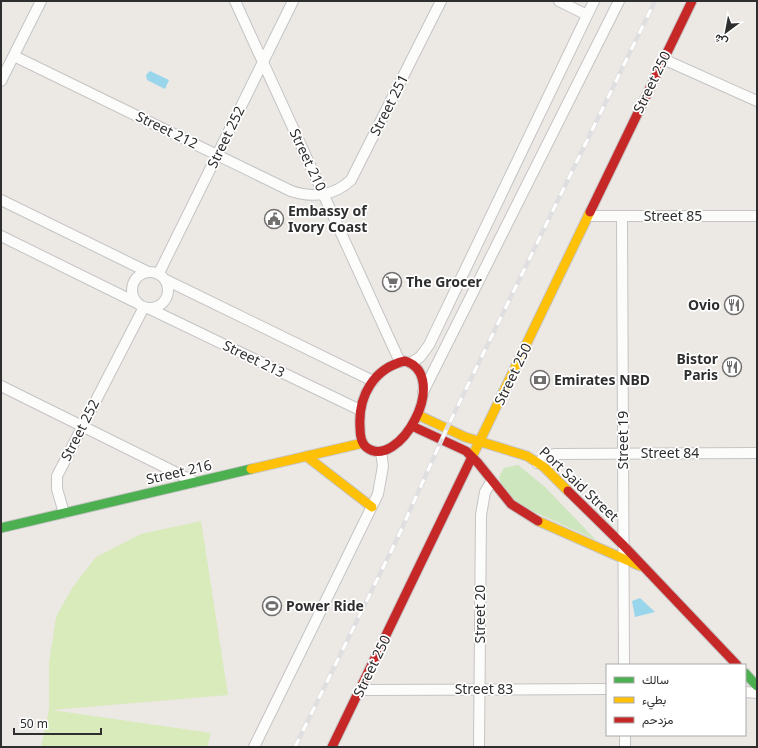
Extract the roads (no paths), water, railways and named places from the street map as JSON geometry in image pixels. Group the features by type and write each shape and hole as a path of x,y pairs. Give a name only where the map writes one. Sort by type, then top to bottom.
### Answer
{"main road":[{"name":"Street 250","path":"332,747 361,690 692,1"},
{"path":"400,362 411,363 419,373 423,392 418,415 412,426 398,442 381,452 371,450 363,443 360,427 360,410 365,394 373,381 385,369 400,362"},
{"name":"Port Said Street","path":"418,415 480,442 516,451 538,462 624,546 736,664"},
{"name":"Port Said Street","path":"412,426 466,451 473,456 491,482 512,505 553,529 633,564 642,566"},
{"name":"Street 216","path":"1,528 363,443"},
{"path":"306,456 372,507"},
{"path":"746,674 757,686"}],"street":[{"path":"1,81 41,1"},
{"name":"Street 210","path":"235,1 400,362"},
{"name":"Street 252","path":"162,277 217,155 293,1"},
{"name":"Street 251","path":"323,194 334,192 351,180 441,1"},
{"path":"558,1 587,15"},
{"path":"411,363 420,357 429,345 594,1"},
{"path":"423,392 619,1"},
{"name":"Street 212","path":"14,56 291,191 313,195 323,194"},
{"path":"663,59 757,101"},
{"path":"1,200 148,272 162,277 373,381"},
{"name":"Street 85","path":"589,216 757,216"},
{"name":"Street 19","path":"622,216 624,664"},
{"name":"Street 213","path":"1,236 360,410"},
{"path":"148,272 142,273 134,281 132,292 143,306 154,308 164,302 169,292 162,277"},
{"name":"Street 252","path":"64,513 57,488 57,476 143,306"},
{"path":"1,386 195,482"},
{"path":"254,747 372,507 382,480 381,452"},
{"name":"Street 84","path":"538,462 556,454 757,453"},
{"name":"Street 20","path":"479,747 480,515 485,492 491,482"},
{"name":"Street 83","path":"361,690 606,689"},
{"path":"746,692 757,693"},
{"path":"625,736 625,747"}],"water":[{"path":"150,71 169,80 165,89 147,80 146,75"},
{"path":"640,598 655,612 635,617 632,601"}],"railway":[{"path":"295,747 398,537 447,428 655,1"}],"place":[{"name":"Embassy of Ivory Coast","path":"274,219"},
{"name":"The Grocer","path":"392,282"},
{"name":"Ovio","path":"734,305"},
{"name":"Bistor Paris","path":"732,367"},
{"name":"Emirates NBD","path":"540,380"},
{"name":"Power Ride","path":"272,606"}]}
